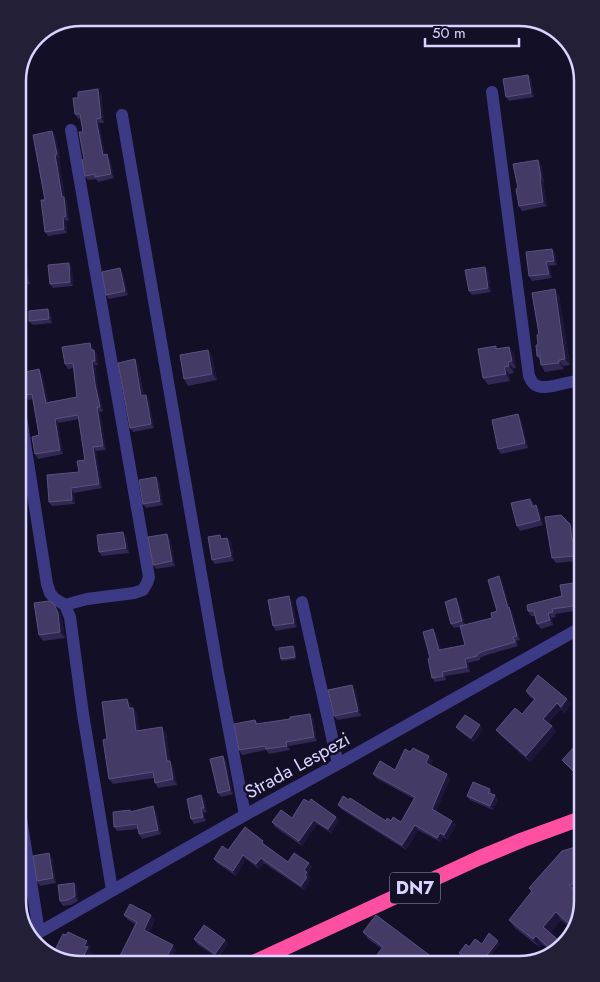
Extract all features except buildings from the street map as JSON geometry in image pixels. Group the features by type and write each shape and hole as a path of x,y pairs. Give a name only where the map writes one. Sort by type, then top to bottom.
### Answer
{"highway":[{"name":"DN7","path":"267,956 479,858 574,821"}],"street":[{"path":"492,92 529,376 533,384 540,387 548,387 574,380"},
{"path":"122,114 216,662 245,814"},
{"path":"65,605 87,599 134,593 143,590 149,576 71,130"},
{"path":"26,449 47,584 50,593 55,599 65,605 70,617 83,714 112,890"},
{"path":"302,602 338,764"},
{"name":"Strada Lespezi","path":"37,934 245,814 574,631"},
{"path":"26,864 34,930"}]}
